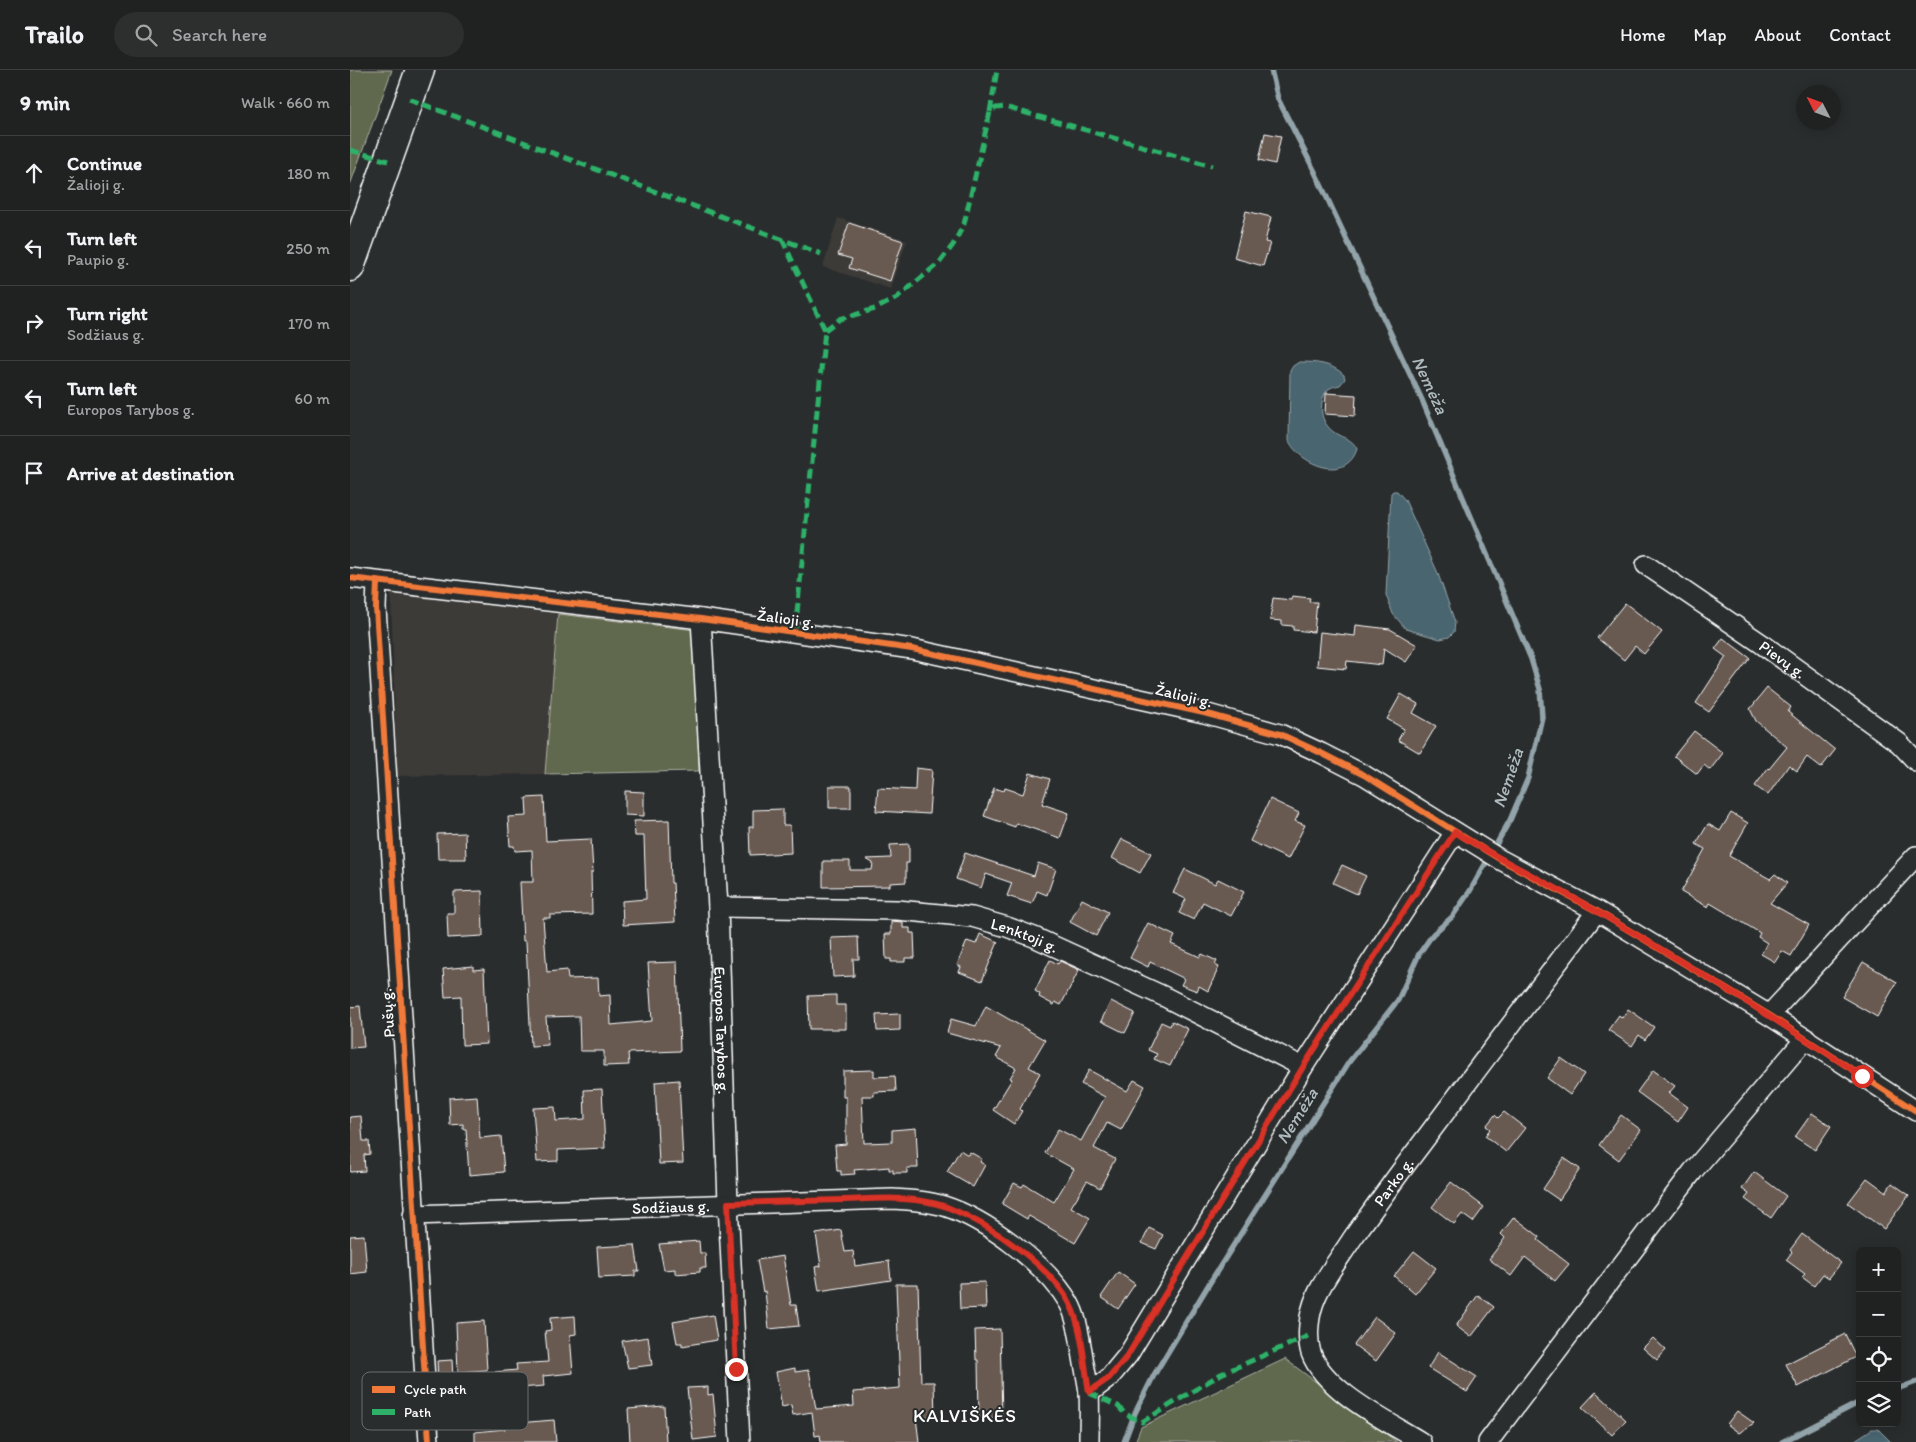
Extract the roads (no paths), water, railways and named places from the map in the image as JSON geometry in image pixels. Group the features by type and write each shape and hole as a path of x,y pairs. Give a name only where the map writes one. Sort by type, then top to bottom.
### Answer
{"main road":[{"path":"350,267 420,70"}],"street":[{"name":"Pievų g.","path":"1646,565 1762,644 1899,743 1916,761"},
{"name":"Žalioji g.","path":"350,578 700,619 912,649 1248,724 1280,734 1379,784 1475,845 1597,911 1806,1038 1916,1111"},
{"name":"Pušų g.","path":"377,582 376,618 424,1372"},
{"name":"Europos Tarybos g.","path":"700,619 718,907 728,1203 740,1442"},
{"path":"1089,1392 1109,1378 1128,1355 1303,1067 1455,832"},
{"path":"1769,1015 1916,856"},
{"name":"Lenktoji g.","path":"718,907 897,910 972,917 1034,937 1163,996 1303,1067"},
{"name":"Parko g.","path":"1421,1442 1348,1397 1334,1385 1318,1366 1311,1352 1308,1336 1315,1298 1327,1276 1391,1184 1597,911"},
{"path":"1488,1442 1693,1171 1806,1038"},
{"name":"Sodžiaus g.","path":"413,1215 892,1198 920,1201 946,1207 974,1220 1010,1242 1032,1259 1054,1282 1070,1304 1078,1327 1089,1392 1089,1442"}],"water":[{"path":"1299,362 1329,366 1344,375 1345,379 1340,385 1327,390 1321,408 1323,418 1331,430 1350,441 1357,449 1351,460 1343,466 1334,468 1323,467 1312,463 1303,457 1289,441 1290,371"},
{"path":"1397,491 1405,500 1437,571 1455,622 1454,632 1449,637 1440,639 1406,629 1393,614 1386,595 1391,493"},
{"path":"1872,1429 1878,1429 1891,1442 1852,1442"}],"waterway":[{"name":"Nemėža","path":"1124,1442 1135,1413 1154,1375 1209,1284 1349,1062 1398,1000 1419,954 1433,934 1452,917 1470,891 1510,820 1528,778 1542,717 1540,689 1531,659 1422,400 1314,170 1278,99 1271,70"},
{"path":"1901,1388 1916,1382"},
{"path":"1782,1442 1856,1404"}],"district":[{"name":"KALVIŠKĖS","path":"965,1415"}]}
